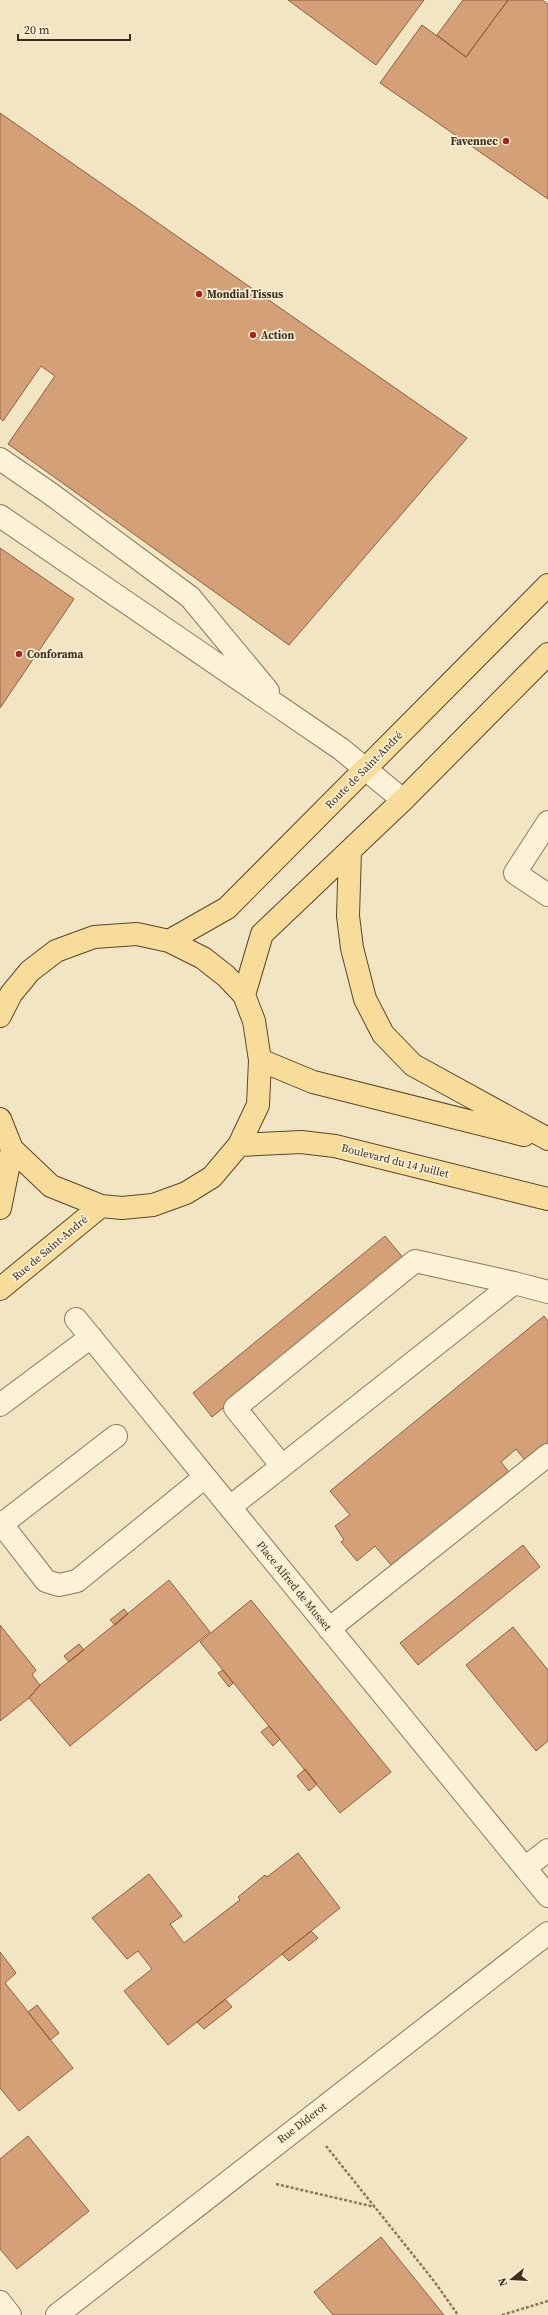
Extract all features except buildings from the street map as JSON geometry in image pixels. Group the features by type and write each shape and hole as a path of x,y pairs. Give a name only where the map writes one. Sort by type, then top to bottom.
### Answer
{"main road":[{"name":"Route de Saint-André","path":"169,941 227,908 548,585"},
{"path":"244,995 262,934 403,800 546,658"},
{"path":"350,851 348,916 352,948 365,999 383,1034 413,1065 548,1140"},
{"path":"0,1016 6,995 30,971 56,951 94,937 137,934 169,941 203,958 226,976 244,995 254,1021 260,1060 258,1105 239,1145 212,1177 186,1193 153,1205 122,1208 100,1206 51,1186 12,1150 0,1119"},
{"path":"260,1060 313,1082 548,1140"},
{"name":"Boulevard du 14 Juillet","path":"239,1145 301,1142 335,1146 548,1198"},
{"path":"0,1208 12,1150"},
{"name":"Rue de Saint-André","path":"0,1289 100,1206"}],"street":[{"path":"0,459 51,494 190,597 285,711"},
{"path":"0,516 341,749 363,770 403,800"},
{"path":"548,822 514,873 548,895"},
{"path":"282,1466 235,1408 415,1261 548,1292"},
{"path":"230,1507 514,1283"},
{"name":"Place Alfred de Musset","path":"76,1319 548,1896"},
{"path":"0,1405 91,1337"},
{"path":"116,1436 1,1523 46,1581 59,1585 77,1580 205,1477"},
{"path":"329,1629 548,1454"},
{"path":"519,1861 548,1850"},
{"name":"Rue Diderot","path":"57,2315 548,1933"},
{"path":"0,2302 10,2315"}],"path":[{"path":"306,2120 434,2281 458,2315"},
{"path":"237,2174 375,2207"},
{"path":"502,2315 548,2301"}],"place":[{"name":"Favennec","path":"506,141"},
{"name":"Mondial Tissus","path":"199,294"},
{"name":"Action","path":"253,335"},
{"name":"Conforama","path":"19,654"}]}
